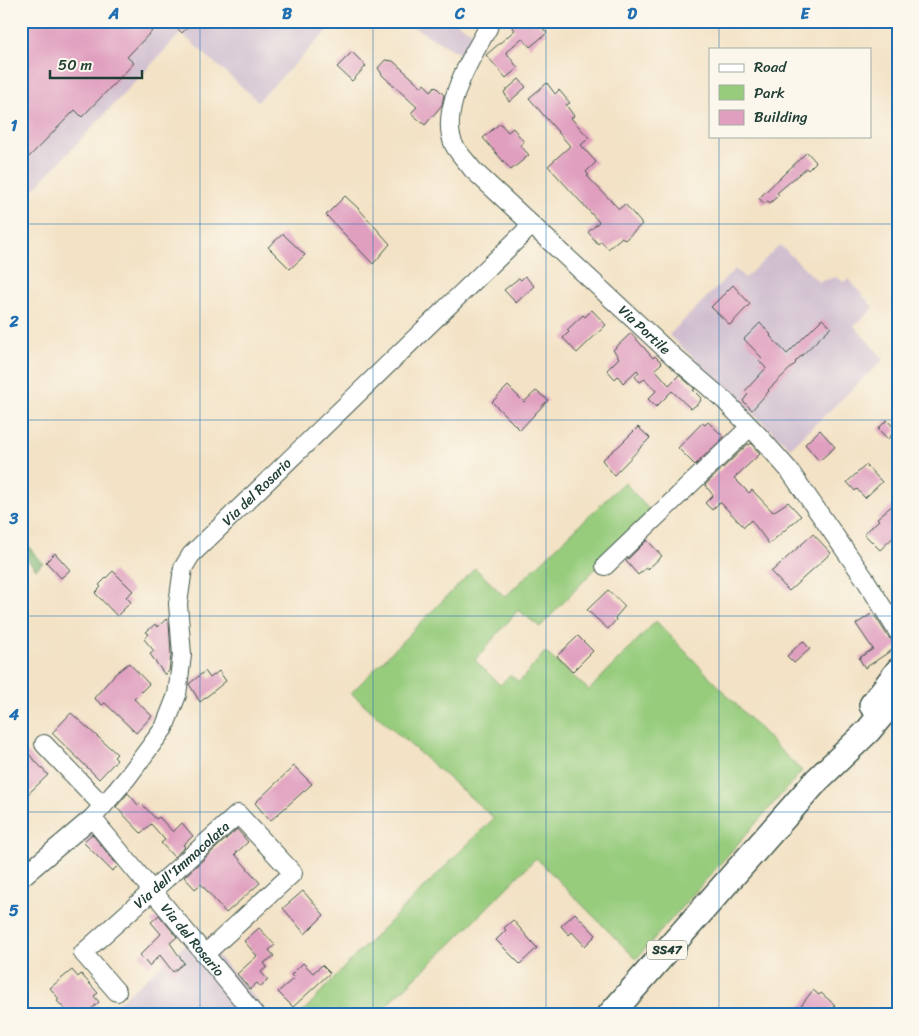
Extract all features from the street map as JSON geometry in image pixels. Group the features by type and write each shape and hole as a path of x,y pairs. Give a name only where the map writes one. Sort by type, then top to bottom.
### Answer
{"highway":[{"name":"SS47","path":"610,1015 817,780 898,671"},
{"name":"SS47","path":"817,780 868,731 898,695"}],"street":[{"name":"Via Portile","path":"490,21 462,77 452,111 451,133 454,144 473,170 675,358 725,401 750,427 788,470 865,579 898,632"},
{"name":"Via del Rosario","path":"21,878 98,812 127,778 164,728 177,695 182,655 178,604 183,568 191,555 532,225"},
{"path":"605,566 750,427"},
{"path":"44,744 98,812"},
{"name":"Via del Rosario","path":"98,812 153,891 255,1015"},
{"name":"Via dell'Immacolata","path":"117,992 83,952 238,814 292,874 206,954"}],"shaded area":[{"path":"21,21 337,21 258,101 181,33 21,203"},
{"path":"403,21 453,21 476,34 465,57"},
{"path":"780,245 819,282 836,277 844,282 848,279 874,308 854,326 884,359 790,448 669,335 735,269 745,278"},
{"path":"198,933 270,1015 104,1015"}],"green space":[{"path":"624,482 650,511 540,627 518,610 475,660 500,685 510,675 519,682 545,652 589,690 656,621 802,771 636,959 536,858 454,941 376,1015 300,1015 349,962 494,818 351,693 475,568 505,597"},
{"path":"21,538 43,563 36,569 21,554"}],"building":[{"path":"21,21 141,21 152,31 127,57 134,63 82,117 75,110 21,165"},
{"path":"170,21 194,21 182,33"},
{"path":"507,21 536,21 547,33 530,47 522,38 506,52 518,68 506,78 486,55 515,30"},
{"path":"352,52 366,66 352,81 337,67"},
{"path":"385,60 393,61 422,87 424,84 431,91 435,86 444,95 442,105 425,125 411,113 417,107 383,76 378,68"},
{"path":"519,79 526,87 509,102 504,92"},
{"path":"547,83 555,94 559,90 570,103 566,105 574,116 571,118 589,138 581,145 596,162 586,172 589,175 587,176 619,209 625,204 642,224 625,240 622,237 608,249 601,241 598,244 588,232 599,222 548,166 570,146 529,98"},
{"path":"500,123 508,132 513,128 524,142 520,145 529,155 511,170 483,138"},
{"path":"807,152 816,162 808,170 806,168 777,193 779,195 770,203 768,201 764,204 759,198"},
{"path":"345,196 390,244 373,264 326,215"},
{"path":"283,234 305,255 290,269 268,247"},
{"path":"525,276 534,286 516,303 504,290 519,278 521,280"},
{"path":"733,285 750,304 730,325 711,307"},
{"path":"592,310 606,325 577,353 563,338 569,332 567,330 583,315 585,317"},
{"path":"822,319 831,327 768,390 752,410 743,401 748,394 745,391 766,368 759,361 762,358 744,339 760,323 787,354"},
{"path":"631,333 653,358 655,356 662,363 655,369 669,385 679,375 695,389 693,390 701,398 700,402 691,409 672,391 656,407 648,399 656,391 645,379 640,382 635,377 639,372 637,370 623,383 618,376 615,379 607,370 619,358 613,350"},
{"path":"508,386 524,402 536,391 548,400 520,430 492,402"},
{"path":"887,420 896,430 888,439 878,429"},
{"path":"708,422 724,437 695,465 678,448 702,423 705,425"},
{"path":"638,427 650,438 614,475 602,460"},
{"path":"820,430 835,447 819,461 805,444"},
{"path":"751,443 760,454 734,478 749,493 752,490 773,512 788,502 801,516 769,544 751,520 744,527 720,502 712,510 705,503 713,495 705,485"},
{"path":"866,465 882,482 865,498 847,482"},
{"path":"893,505 898,510 898,533 880,550 864,534 879,520 877,518"},
{"path":"813,534 831,553 789,591 771,572"},
{"path":"647,540 662,556 648,569 647,567 638,575 626,561"},
{"path":"55,553 70,570 61,578 46,562"},
{"path":"113,571 133,591 126,597 131,602 117,616 95,593 101,587 99,585"},
{"path":"608,590 625,606 608,629 587,610"},
{"path":"873,613 889,638 898,643 898,646 865,668 859,658 873,649 856,624"},
{"path":"166,619 169,622 171,655 169,671 165,675 150,654 154,651 144,639 149,634 146,632 155,624 158,627"},
{"path":"578,636 593,651 572,672 557,656"},
{"path":"803,641 810,649 794,663 787,656"},
{"path":"129,663 149,684 134,699 152,716 136,733 105,703 102,705 94,698 115,674"},
{"path":"205,671 210,678 219,671 226,681 200,702 189,684"},
{"path":"71,713 117,754 114,757 117,760 99,779 52,733"},
{"path":"27,752 48,775 28,794 21,787 21,757"},
{"path":"294,766 312,784 270,821 255,803"},
{"path":"128,793 138,805 141,803 156,819 159,817 173,832 182,823 193,836 174,857 161,843 165,840 151,824 141,833 116,807"},
{"path":"237,829 248,842 235,854 260,883 226,913 201,884 195,889 184,877"},
{"path":"92,834 118,866 112,871 83,842"},
{"path":"303,891 324,915 305,934 283,908"},
{"path":"575,913 596,935 585,946 572,932 569,935 561,926"},
{"path":"159,915 177,937 170,943 184,963 173,972 160,955 149,966 140,955 161,934 151,922"},
{"path":"513,920 537,948 520,964 496,940 506,930 504,928"},
{"path":"259,928 275,945 269,950 274,956 264,963 267,967 261,972 268,980 261,987 257,983 250,989 237,974 257,956 244,941"},
{"path":"303,963 313,973 322,965 330,973 293,1007 278,992 294,978 291,975"},
{"path":"72,970 78,977 81,974 98,993 94,996 99,1002 85,1015 70,1015 57,1001 59,999 50,988"},
{"path":"813,990 819,995 821,993 835,1005 826,1015 794,1015"}]}
